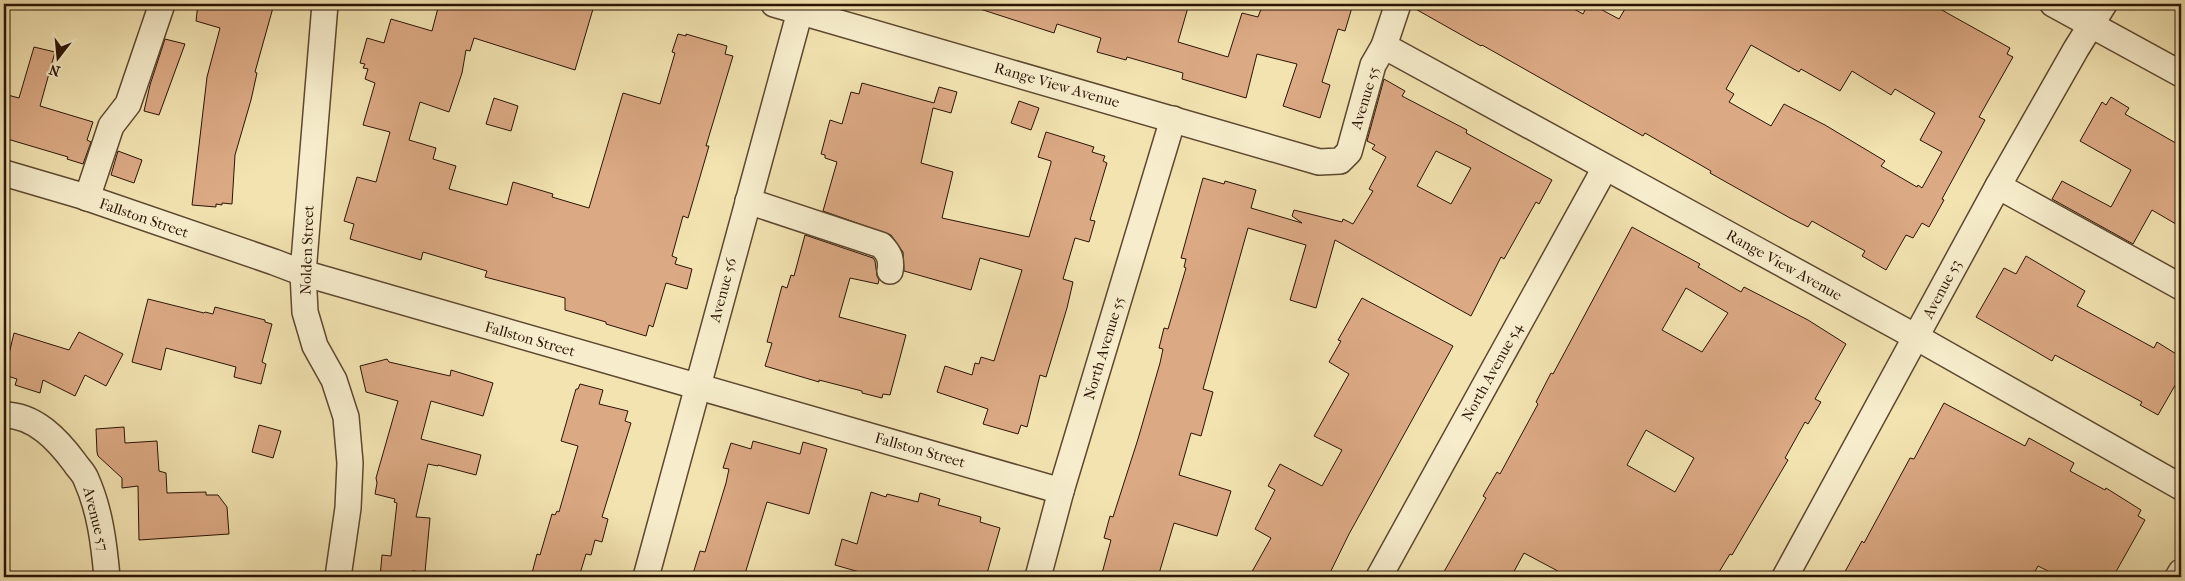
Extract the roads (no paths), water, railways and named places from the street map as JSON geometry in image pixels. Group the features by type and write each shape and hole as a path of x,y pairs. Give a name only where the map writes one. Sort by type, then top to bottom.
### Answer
{"street":[{"path":"87,198 111,126 128,104 162,4"},
{"name":"Nolden Street","path":"325,4 303,274 305,312 315,346 334,380 346,417 350,463 348,508 338,577"},
{"name":"Range View Avenue","path":"774,4 801,7 1319,162 1340,162"},
{"name":"Avenue 55","path":"1340,162 1349,152 1374,65 1384,46 1398,4"},
{"path":"2054,4 2181,74"},
{"name":"Avenue 53","path":"1785,577 1998,186 2104,4"},
{"name":"Avenue 56","path":"646,577 801,7"},
{"name":"Range View Avenue","path":"1384,46 1916,337 2181,486"},
{"name":"North Avenue 55","path":"1038,577 1061,491 1173,119"},
{"name":"North Avenue 54","path":"1379,577 1605,168"},
{"name":"Fallston Street","path":"4,173 87,198 274,262 303,274 1061,491"},
{"path":"1998,186 2181,287"},
{"path":"748,201 881,245 888,252 892,261 890,271"},
{"name":"Avenue 57","path":"4,415 11,415 37,425 57,440 86,478 104,538 107,577"},
{"path":"2178,577 2181,572"}]}
